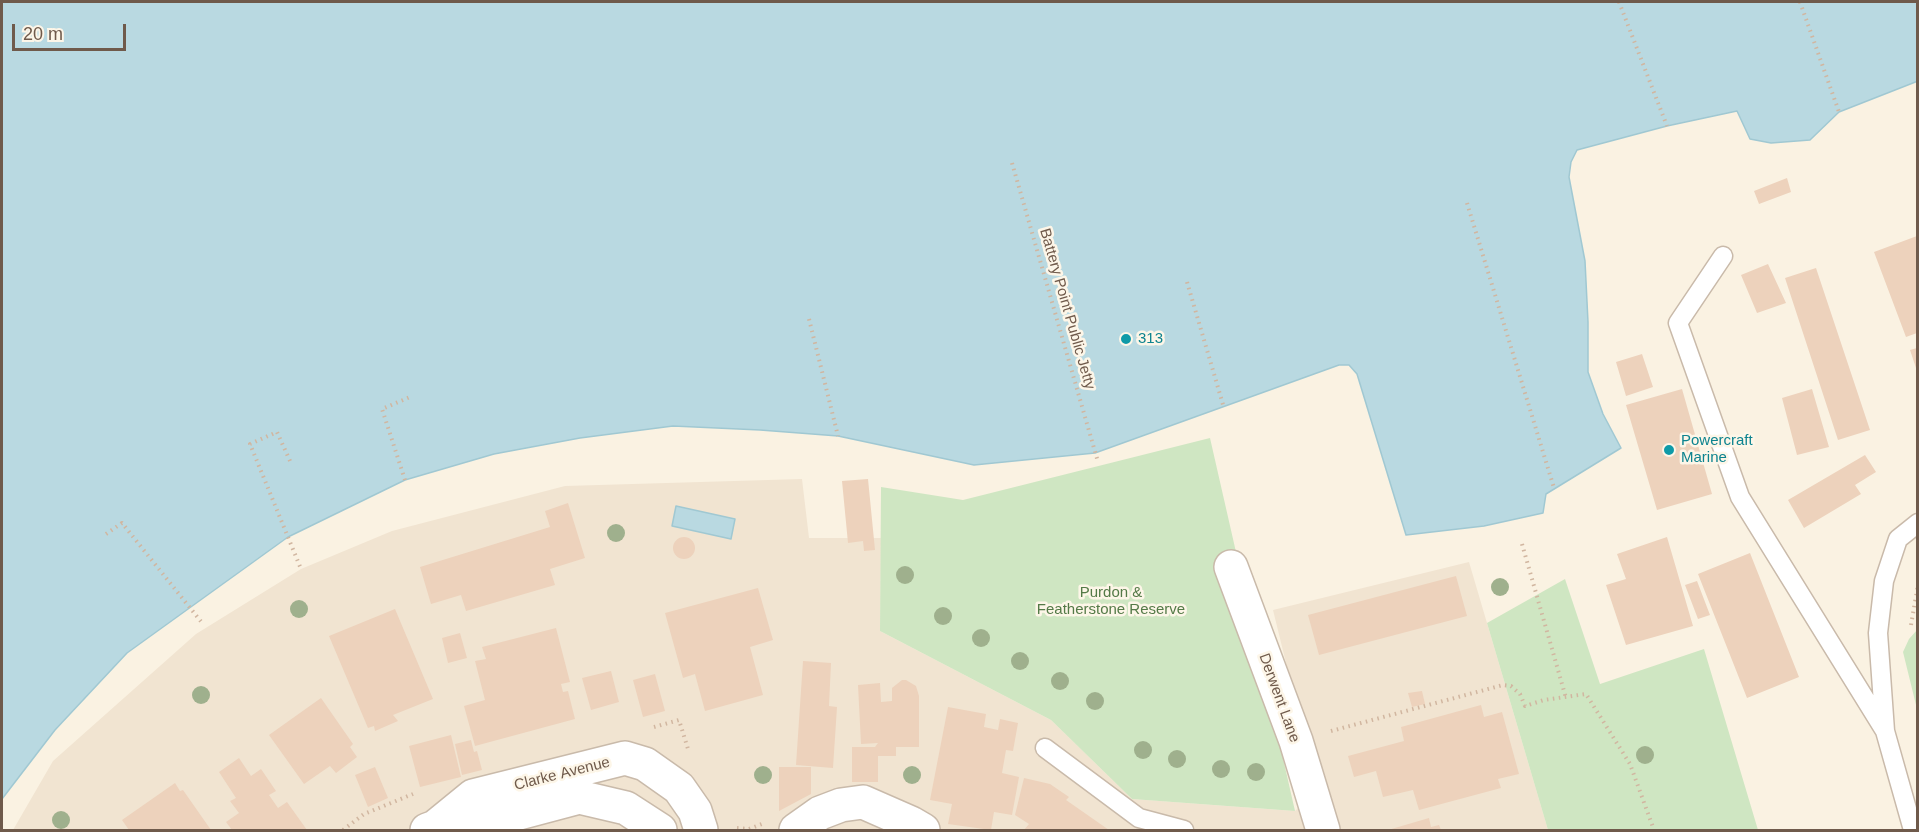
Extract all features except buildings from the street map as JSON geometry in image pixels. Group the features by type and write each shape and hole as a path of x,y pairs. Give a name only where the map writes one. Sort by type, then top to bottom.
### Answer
{"street":[{"name":"Derwent Lane","path":"1231,567 1296,741 1323,831"},
{"name":"Clarke Avenue","path":"431,829 473,796 625,758 645,764 679,788 695,811 701,831"},
{"name":"Clarke Avenue","path":"431,829 489,821 579,797 626,808 660,831"},
{"path":"796,831 820,813 841,805 863,802 923,831"}],"lane":[{"path":"1722,256 1678,322 1740,497 1885,731"},
{"path":"1913,831 1885,731 1878,633 1884,581 1898,539 1917,523"},
{"path":"1045,748 1139,818 1184,831"}],"path":[{"path":"1619,2 1667,126"},
{"path":"1800,2 1839,112"},
{"name":"Battery Point Public Jetty","path":"1012,163 1098,462"},
{"path":"1467,203 1554,488"},
{"path":"1187,282 1224,408"},
{"path":"809,319 838,436"},
{"path":"405,480 382,409 411,397"},
{"path":"290,461 277,432 250,444 302,569"},
{"path":"106,534 122,523 203,624"},
{"path":"1522,544 1566,698"},
{"path":"1296,741 1503,685 1510,686 1520,694 1525,706 1544,700 1586,694 1630,764 1654,831"}],"shaded area":[{"path":"802,479 809,538 881,538 880,631 1051,720 1132,799 1295,811 1317,789 1273,610 1469,562 1548,830 13,830 53,761 196,634 301,569 392,531 565,486"}],"green space":[{"name":"Purdon & Featherstone Reserve","path":"1210,438 1295,811 1132,799 1051,720 880,631 881,487 963,500"},
{"path":"1565,579 1600,684 1704,649 1758,830 1548,830 1487,623"},
{"path":"1917,630 1917,709 1903,652 1909,639"}],"water":[{"path":"2,2 1917,2 1918,81 1839,112 1810,140 1771,143 1750,139 1737,111 1667,126 1577,150 1571,162 1569,177 1585,261 1588,372 1603,414 1621,448 1546,494 1543,513 1484,526 1406,535 1357,374 1349,365 1339,365 1095,453 974,465 838,436 760,430 673,426 580,438 494,454 405,480 288,537 127,653 55,730 2,799"},
{"path":"676,506 735,519 731,539 672,526"}],"place":[{"name":"313","path":"1126,339"},
{"name":"Powercraft Marine","path":"1669,450"}]}
